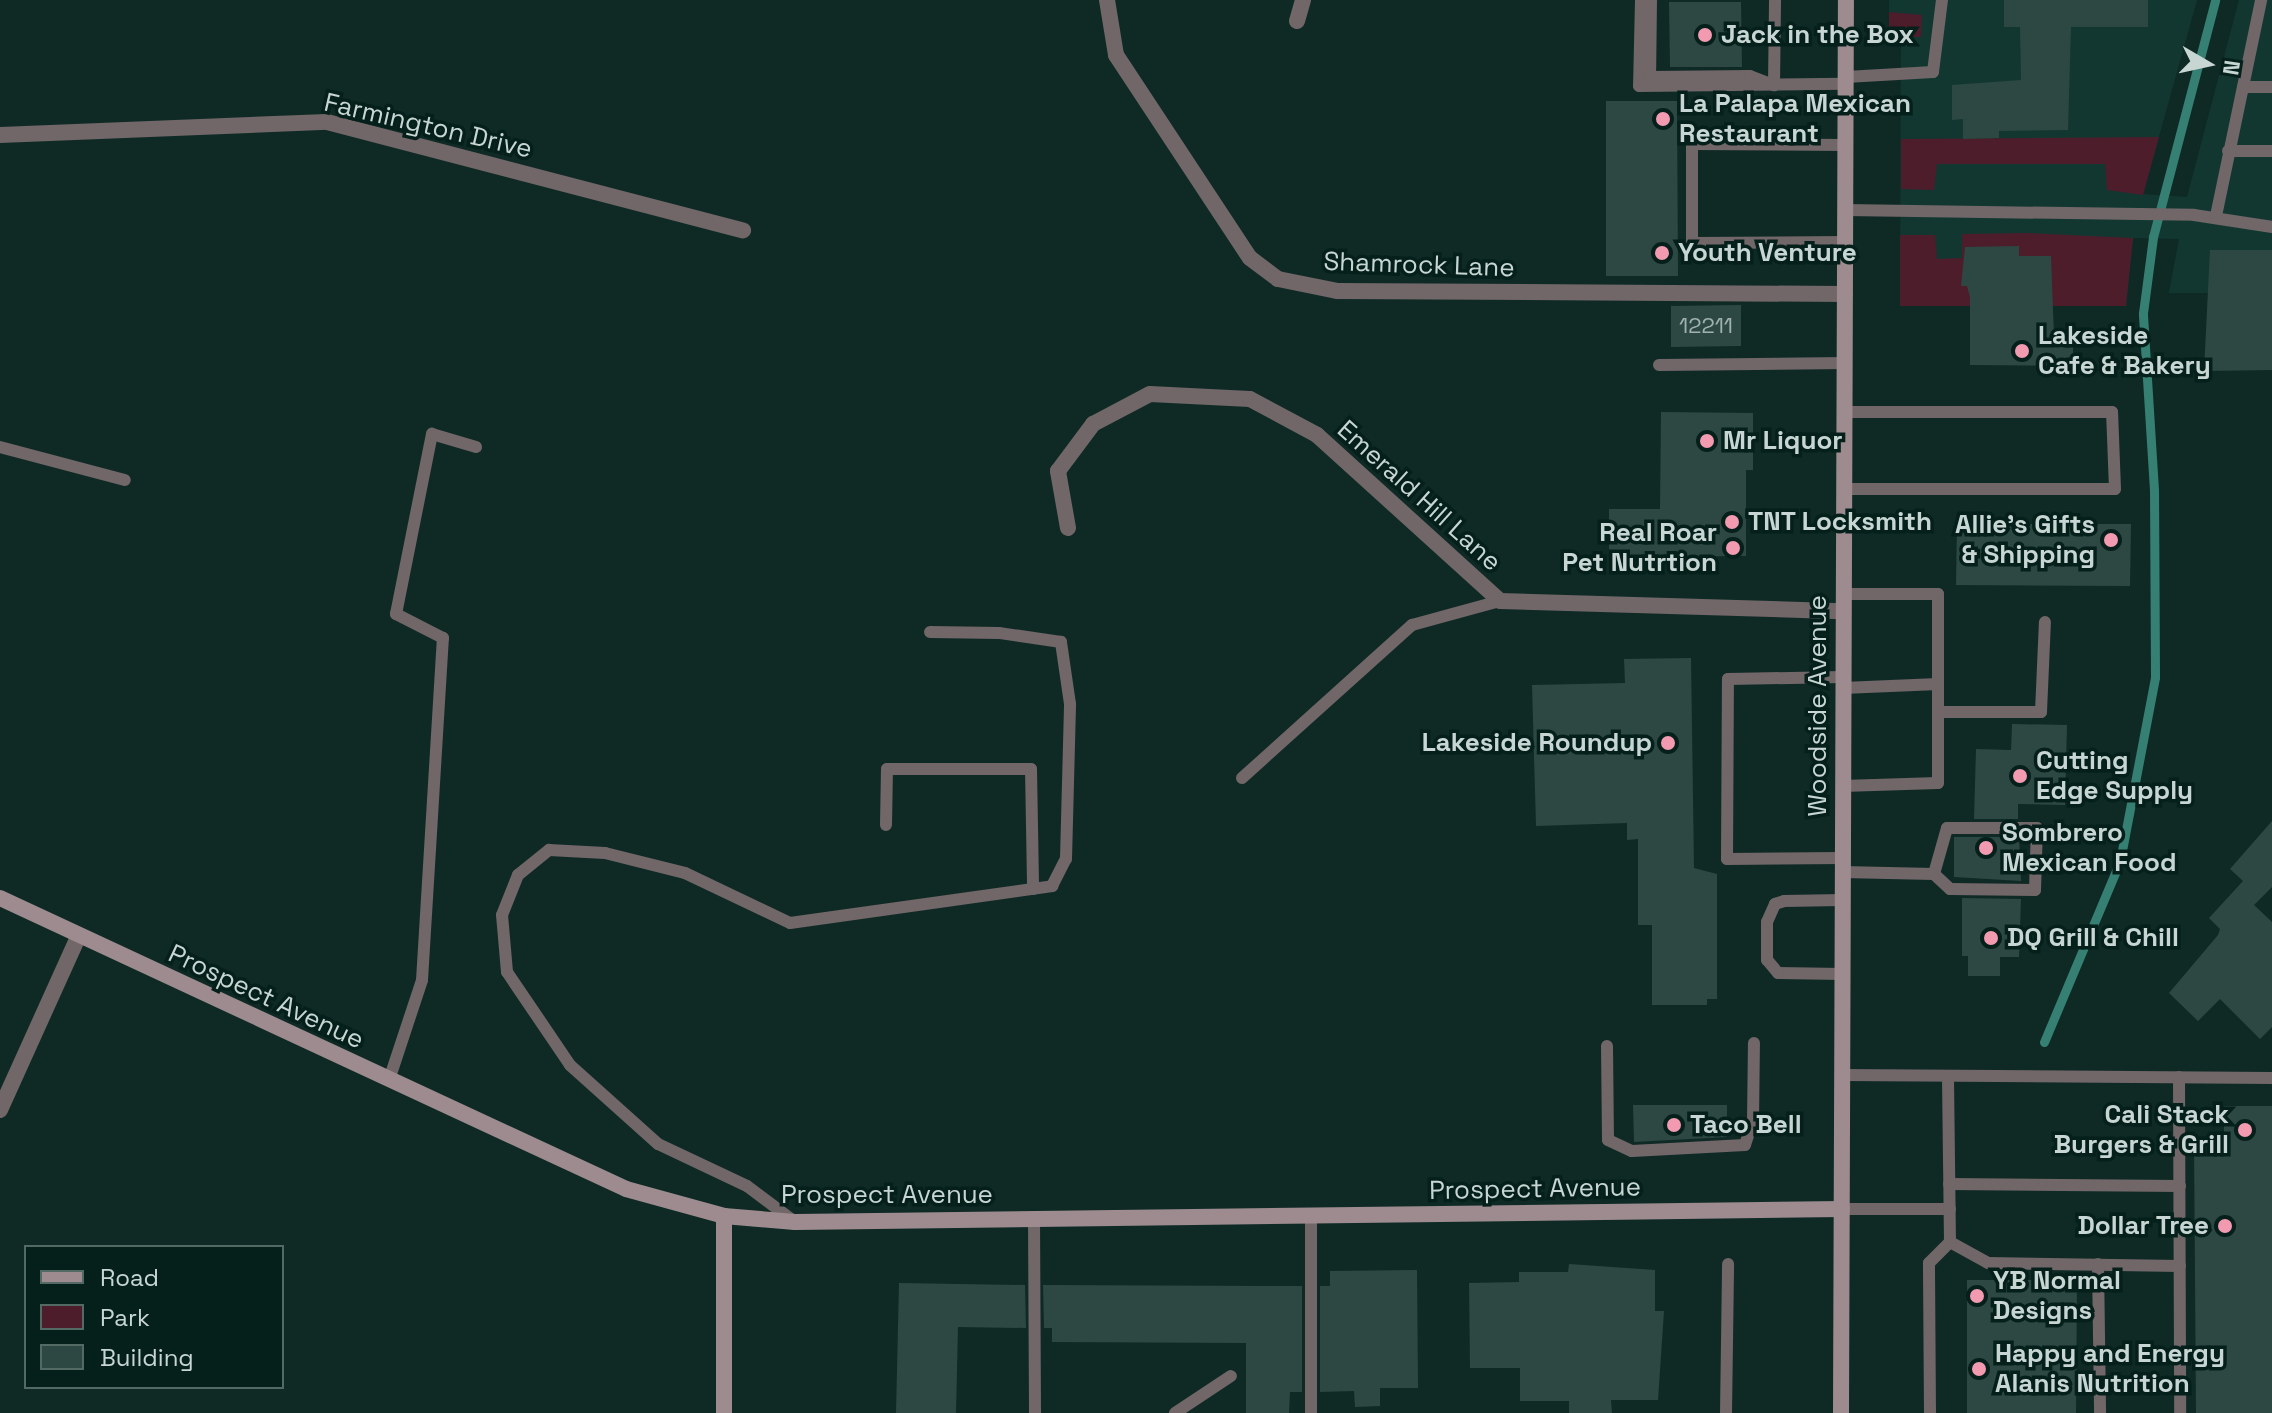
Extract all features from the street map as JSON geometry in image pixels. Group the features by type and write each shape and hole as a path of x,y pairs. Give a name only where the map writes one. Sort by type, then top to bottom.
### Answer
{"street":[{"name":"Shamrock Lane","path":"1107,0 1116,55 1250,258 1278,279 1337,291 1845,294"},
{"path":"1297,21 1303,0"},
{"name":"Woodside Avenue","path":"1841,1413 1846,0"},
{"name":"Farmington Drive","path":"0,135 327,122 743,230"},
{"name":"Emerald Hill Lane","path":"1068,528 1058,471 1093,424 1150,394 1250,399 1317,435 1500,601 1842,611"},
{"name":"Prospect Avenue","path":"0,898 78,937 626,1189 724,1216 795,1222 1842,1209"},
{"path":"0,1110 78,937"},
{"path":"724,1216 724,1413"}],"lane":[{"path":"1641,0 1639,86 1774,85 1933,72 1942,0"},
{"path":"1651,0 1650,77 1750,76 1774,85"},
{"path":"1774,85 1775,0"},
{"path":"2216,216 2261,0"},
{"path":"2256,25 2272,25"},
{"path":"2243,87 2272,87"},
{"path":"1845,145 1692,144 1692,243 1845,242"},
{"path":"2228,151 2272,151"},
{"path":"1845,210 2194,215 2272,227"},
{"path":"1659,365 1845,363"},
{"path":"1844,412 2112,412 2115,489 1844,489"},
{"path":"389,1080 422,980 443,638 396,614 432,434 476,447"},
{"path":"0,447 125,480"},
{"path":"1842,786 1938,783 1938,594 1843,594"},
{"path":"1242,778 1412,625 1500,601"},
{"path":"1938,712 2041,712 2045,622"},
{"path":"795,1222 747,1186 658,1144 570,1065 507,972 502,915 518,875 549,850 605,853 685,873 790,923 1052,886 1066,859 1070,704 1061,642 999,633 930,632"},
{"path":"1934,874 1947,828 2037,828 2035,890 1950,889 1934,874 1727,859 1728,679 1938,684"},
{"path":"886,825 887,769 1031,769 1033,889"},
{"path":"1842,900 1784,901 1769,912 1767,922 1767,960 1778,973 1842,974"},
{"path":"1607,1046 1608,1140 1624,1151 1647,1151 1745,1145 1753,1121 1754,1043"},
{"path":"1842,1075 2272,1078"},
{"path":"1930,1413 1929,1263 1950,1242 1948,1076"},
{"path":"2179,1077 2180,1413"},
{"path":"1949,1184 2180,1186"},
{"path":"1842,1209 1950,1209"},
{"path":"1311,1216 1311,1413"},
{"path":"1034,1219 1035,1413"},
{"path":"1950,1242 1988,1263 2180,1266"},
{"path":"1726,1413 1728,1264"},
{"path":"2098,1264 2100,1413"},
{"path":"1175,1413 1231,1376"}],"shaded area":[{"path":"1889,0 2197,0 2143,194 2187,197 2239,0 2272,0 2272,293 2169,293 2179,239 2133,238 2126,306 1900,306 1901,37 1889,36"}],"green space":[{"path":"1889,12 1922,15 1921,37 1889,36"},
{"path":"2159,137 2143,195 2107,190 2105,164 1937,164 1934,190 1901,189 1901,139"},
{"path":"2029,233 2133,238 2126,306 1900,306 1900,235 1935,235 1937,259 1962,258 1962,234"}],"building":[{"path":"2004,0 2148,0 2148,27 2071,27 2068,130 1999,131 1999,138 1963,139 1963,119 1952,120 1952,85 2021,80 2020,27 2004,27"},
{"name":"Jack in the Box","path":"1669,2 1741,2 1742,67 1670,67"},
{"path":"1606,101 1677,101 1678,276 1606,276"},
{"path":"2019,246 2019,256 2051,256 2054,336 2073,336 2073,366 1970,365 1970,297 1967,286 1961,286 1965,247"},
{"path":"2210,250 2272,250 2272,370 2204,371"},
{"path":"1741,305 1741,346 1671,347 1671,306"},
{"path":"1661,412 1753,413 1753,470 1746,470 1746,556 1609,557 1609,509 1660,509"},
{"path":"1957,524 2131,524 2130,586 1956,585"},
{"path":"1691,658 1694,868 1717,874 1717,999 1707,999 1707,1005 1652,1005 1652,925 1638,925 1638,839 1627,840 1627,823 1536,826 1532,685 1625,683 1624,659"},
{"name":"Cutting Edge Supply","path":"2012,724 2067,725 2065,805 2018,804 2018,819 1974,819 1976,749 2011,750"},
{"path":"2272,821 2272,887 2254,905 2272,922 2272,1027 2260,1039 2220,999 2198,1021 2169,993 2218,935 2220,929 2209,918 2243,881 2230,869"},
{"name":"Sombrero Mexican Food","path":"1954,837 2019,837 2021,881 1954,877"},
{"name":"DQ Grill & Chill","path":"1962,898 2021,899 2019,957 2000,957 2000,976 1968,976 1968,956 1962,956"},
{"name":"Taco Bell","path":"1633,1105 1727,1105 1727,1137 1634,1142"},
{"path":"2224,1106 2272,1106 2272,1413 2196,1413 2194,1143 2224,1143"},
{"path":"1569,1264 1655,1270 1655,1311 1664,1311 1658,1400 1611,1400 1612,1413 1569,1413 1569,1401 1520,1401 1520,1368 1470,1368 1469,1283 1519,1282 1519,1272 1568,1272"},
{"path":"1417,1270 1418,1388 1380,1388 1380,1406 1355,1407 1354,1391 1320,1392 1320,1286 1330,1286 1330,1271"},
{"path":"1967,1280 2077,1280 2076,1413 1967,1413"},
{"path":"899,1283 1025,1285 1026,1328 958,1327 956,1413 896,1413"},
{"path":"1043,1285 1302,1286 1302,1392 1290,1392 1289,1413 1246,1413 1246,1343 1052,1342 1052,1328 1044,1328"}],"waterway":[{"path":"2044,1042 2120,861 2155,677 2154,490 2143,313 2153,237 2215,0"}],"place":[{"name":"Jack in the Box","path":"1705,35"},
{"name":"La Palapa Mexican Restaurant","path":"1663,119"},
{"name":"Youth Venture","path":"1662,253"},
{"name":"Lakeside Cafe & Bakery","path":"2022,351"},
{"name":"Mr Liquor","path":"1707,441"},
{"name":"TNT Locksmith","path":"1732,522"},
{"name":"Allie's Gifts & Shipping","path":"2111,540"},
{"name":"Real Roar Pet Nutrtion","path":"1733,548"},
{"name":"Lakeside Roundup","path":"1668,743"},
{"name":"Cutting Edge Supply","path":"2020,776"},
{"name":"Sombrero Mexican Food","path":"1986,848"},
{"name":"DQ Grill & Chill","path":"1991,938"},
{"name":"Taco Bell","path":"1674,1125"},
{"name":"Cali Stack Burgers & Grill","path":"2245,1130"},
{"name":"Dollar Tree","path":"2225,1226"},
{"name":"YB Normal Designs","path":"1977,1296"},
{"name":"Happy and Energy Alanis Nutrition","path":"1979,1369"}]}
